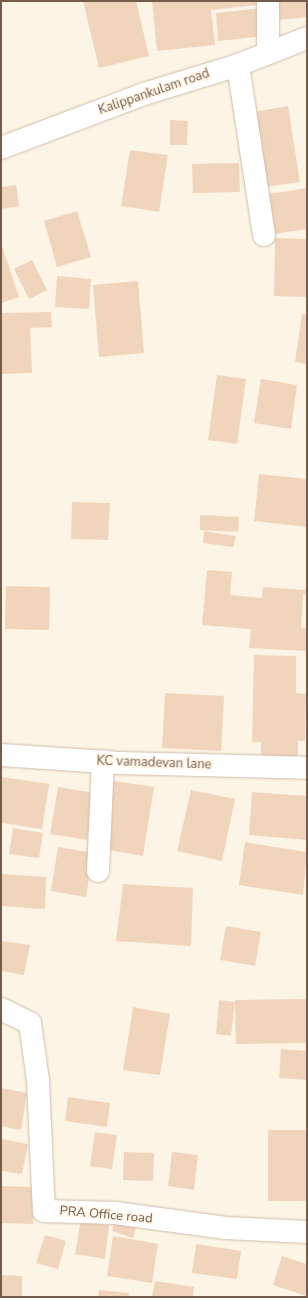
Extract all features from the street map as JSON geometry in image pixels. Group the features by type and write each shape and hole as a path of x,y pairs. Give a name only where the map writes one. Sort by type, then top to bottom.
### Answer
{"street":[{"path":"268,1 268,53"},
{"name":"Kalippankulam road","path":"1,148 144,94 238,65 307,38"},
{"path":"238,65 264,235"},
{"name":"KC vamadevan lane","path":"1,755 103,761 307,768"},
{"path":"98,871 103,761"},
{"name":"PRA Office road","path":"1,1009 30,1023 38,1081 44,1211 115,1214 226,1228 307,1232"}],"building":[{"path":"83,1 136,1 149,56 99,68"},
{"path":"152,1 265,1 266,4 211,10 215,45 157,51"},
{"path":"278,1 307,1 307,17 280,20"},
{"path":"262,8 265,36 218,41 216,13"},
{"path":"288,106 300,182 258,188 254,112"},
{"path":"170,120 188,121 187,145 170,145"},
{"path":"130,150 168,155 159,212 121,206"},
{"path":"239,163 240,192 193,193 192,164"},
{"path":"16,185 19,206 1,209 1,187"},
{"path":"307,188 307,229 268,235 263,195"},
{"path":"77,211 91,257 57,267 44,221"},
{"path":"275,238 307,239 307,297 274,296"},
{"path":"1,243 19,297 1,303"},
{"path":"32,260 47,290 29,299 14,269"},
{"path":"57,276 91,279 89,309 55,307"},
{"path":"138,281 144,353 99,357 93,285"},
{"path":"51,312 52,327 30,328 32,373 1,374 1,313"},
{"path":"302,314 307,314 307,364 295,362"},
{"path":"217,375 246,379 237,444 208,440"},
{"path":"261,379 297,385 291,429 254,423"},
{"path":"259,474 307,479 307,527 254,521"},
{"path":"72,502 110,503 108,540 71,539"},
{"path":"200,515 239,517 238,532 200,530"},
{"path":"204,531 236,536 233,547 203,543"},
{"path":"207,570 232,572 230,595 262,598 263,587 305,590 307,582 307,595 303,594 301,628 307,628 307,651 249,648 251,629 202,625"},
{"path":"6,586 50,587 49,630 5,629"},
{"path":"254,655 296,656 296,693 306,694 305,741 298,741 298,767 261,766 261,742 252,742"},
{"path":"165,693 224,696 221,751 162,748"},
{"path":"2,777 49,784 42,829 1,823"},
{"path":"114,781 154,787 143,856 103,849"},
{"path":"58,787 95,793 87,840 50,834"},
{"path":"191,790 235,799 222,861 177,851"},
{"path":"252,792 307,796 307,840 249,835"},
{"path":"13,828 43,833 39,858 9,854"},
{"path":"245,842 307,852 303,895 239,885"},
{"path":"58,847 93,853 86,897 51,891"},
{"path":"1,874 46,877 45,909 1,906"},
{"path":"123,884 193,888 191,946 116,941"},
{"path":"226,926 261,932 255,966 220,960"},
{"path":"1,941 30,945 24,975 1,971"},
{"path":"307,999 307,1043 236,1044 235,1000"},
{"path":"219,1000 235,1002 231,1036 216,1034"},
{"path":"133,1007 170,1014 160,1075 123,1070"},
{"path":"281,1049 307,1051 307,1080 279,1078"},
{"path":"1,1088 27,1093 21,1130 1,1126"},
{"path":"68,1097 110,1103 107,1127 65,1121"},
{"path":"268,1130 307,1130 307,1201 268,1201"},
{"path":"95,1132 117,1135 112,1169 90,1166"},
{"path":"1,1139 28,1144 22,1174 1,1171"},
{"path":"124,1152 154,1153 153,1181 123,1180"},
{"path":"172,1152 198,1155 194,1190 168,1186"},
{"path":"1,1186 34,1187 33,1224 1,1223"},
{"path":"120,1203 141,1210 133,1238 112,1231"},
{"path":"81,1220 109,1225 105,1259 75,1254"},
{"path":"45,1235 66,1241 58,1269 36,1263"},
{"path":"113,1236 158,1244 152,1283 107,1276"},
{"path":"196,1244 241,1251 237,1279 192,1273"},
{"path":"282,1256 307,1264 307,1296 273,1285"},
{"path":"1,1275 22,1276 22,1297 1,1297"},
{"path":"155,1281 194,1287 193,1297 152,1297"},
{"path":"99,1290 129,1293 128,1297 98,1297"}]}
